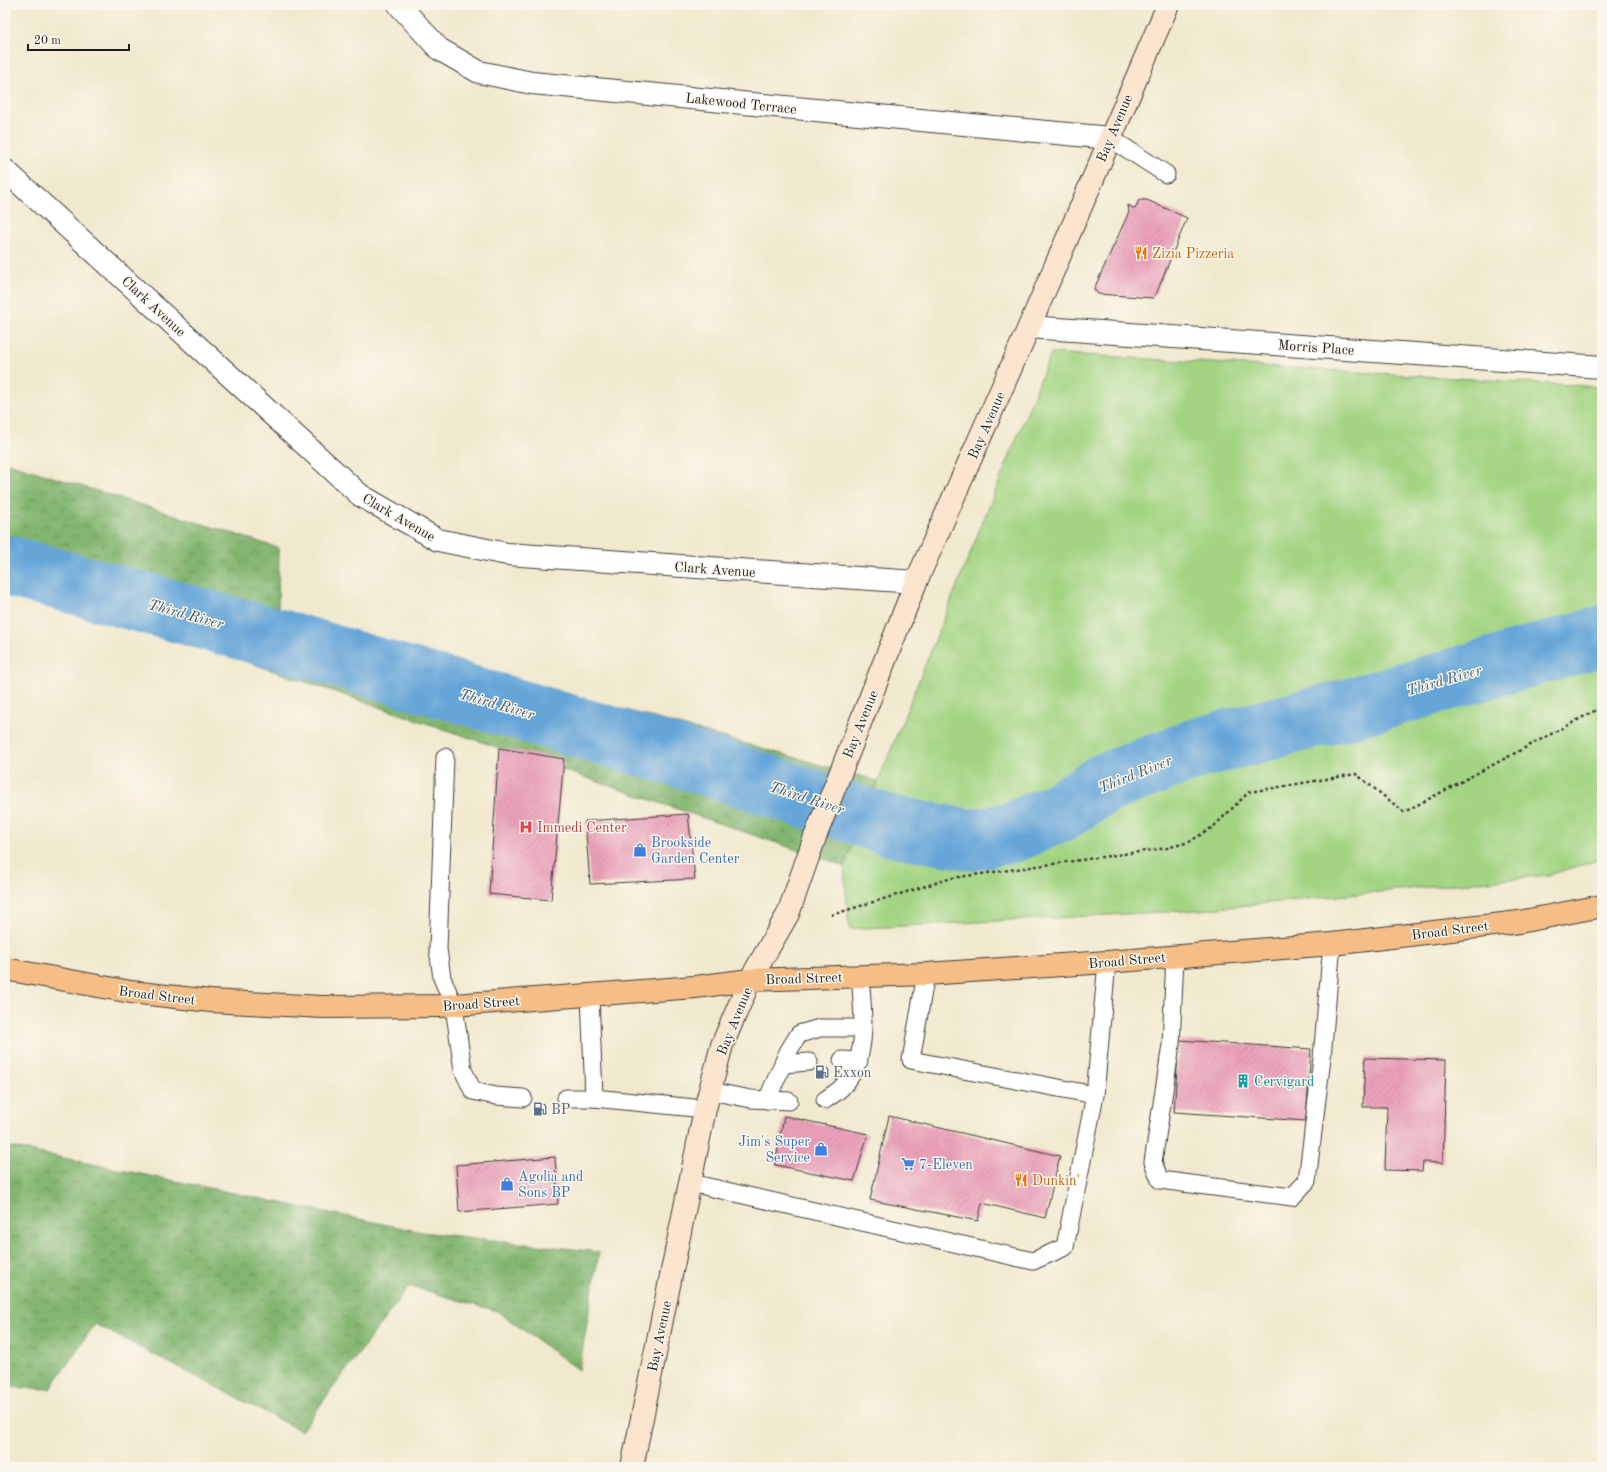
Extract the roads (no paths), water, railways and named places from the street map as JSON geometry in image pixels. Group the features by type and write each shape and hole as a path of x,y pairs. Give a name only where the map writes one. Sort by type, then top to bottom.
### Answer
{"main road":[{"name":"Broad Street","path":"5,969 131,992 211,1001 322,1007 454,1006 695,987 750,980 926,974 1107,962 1332,944 1519,922 1602,906"}],"street":[{"name":"Lakewood Terrace","path":"399,5 439,49 479,72 532,83 1110,138"},
{"name":"Bay Avenue","path":"632,1467 708,1100 722,1045 750,980 788,914 815,837 916,582 1168,5"},
{"name":"Clark Avenue","path":"5,170 360,495 438,540 507,554 916,582"},
{"name":"Morris Place","path":"1029,326 1602,367"}],"lane":[{"path":"1110,138 1166,174"},
{"path":"445,757 438,949 442,978 454,1006 463,1070 473,1091 496,1096 523,1098"},
{"path":"1175,956 1171,1045 1153,1162 1160,1180 1292,1197 1307,1181 1322,1058 1332,944"},
{"path":"691,1183 1033,1261 1065,1247 1095,1095 1107,962"},
{"path":"926,974 911,1060 1095,1095"},
{"path":"825,1100 842,1088 854,1072 859,1061 864,1019 860,976"},
{"path":"590,995 594,1098"},
{"path":"767,1100 788,1052 799,1034 820,1028 863,1028"},
{"path":"842,1060 859,1061"},
{"path":"783,1064 809,1062"},
{"path":"566,1098 708,1100 751,1099 789,1101"}],"waterway":[{"name":"Third River","path":"5,565 295,644 719,769 891,826 971,840 1014,832 1061,811 1103,784 1198,748 1344,710 1602,636"}],"place":[{"name":"Zizia Pizzeria","path":"1141,253"},
{"name":"Immedi Center","path":"526,827"},
{"name":"Brookside Garden Center","path":"640,850"},
{"name":"Exxon","path":"822,1072"},
{"name":"Cervigard","path":"1243,1081"},
{"name":"BP","path":"540,1109"},
{"name":"Jim's Super Service","path":"821,1149"},
{"name":"7-Eleven","path":"908,1164"},
{"name":"Dunkin'","path":"1021,1180"},
{"name":"Agolia and Sons BP","path":"507,1184"}]}
